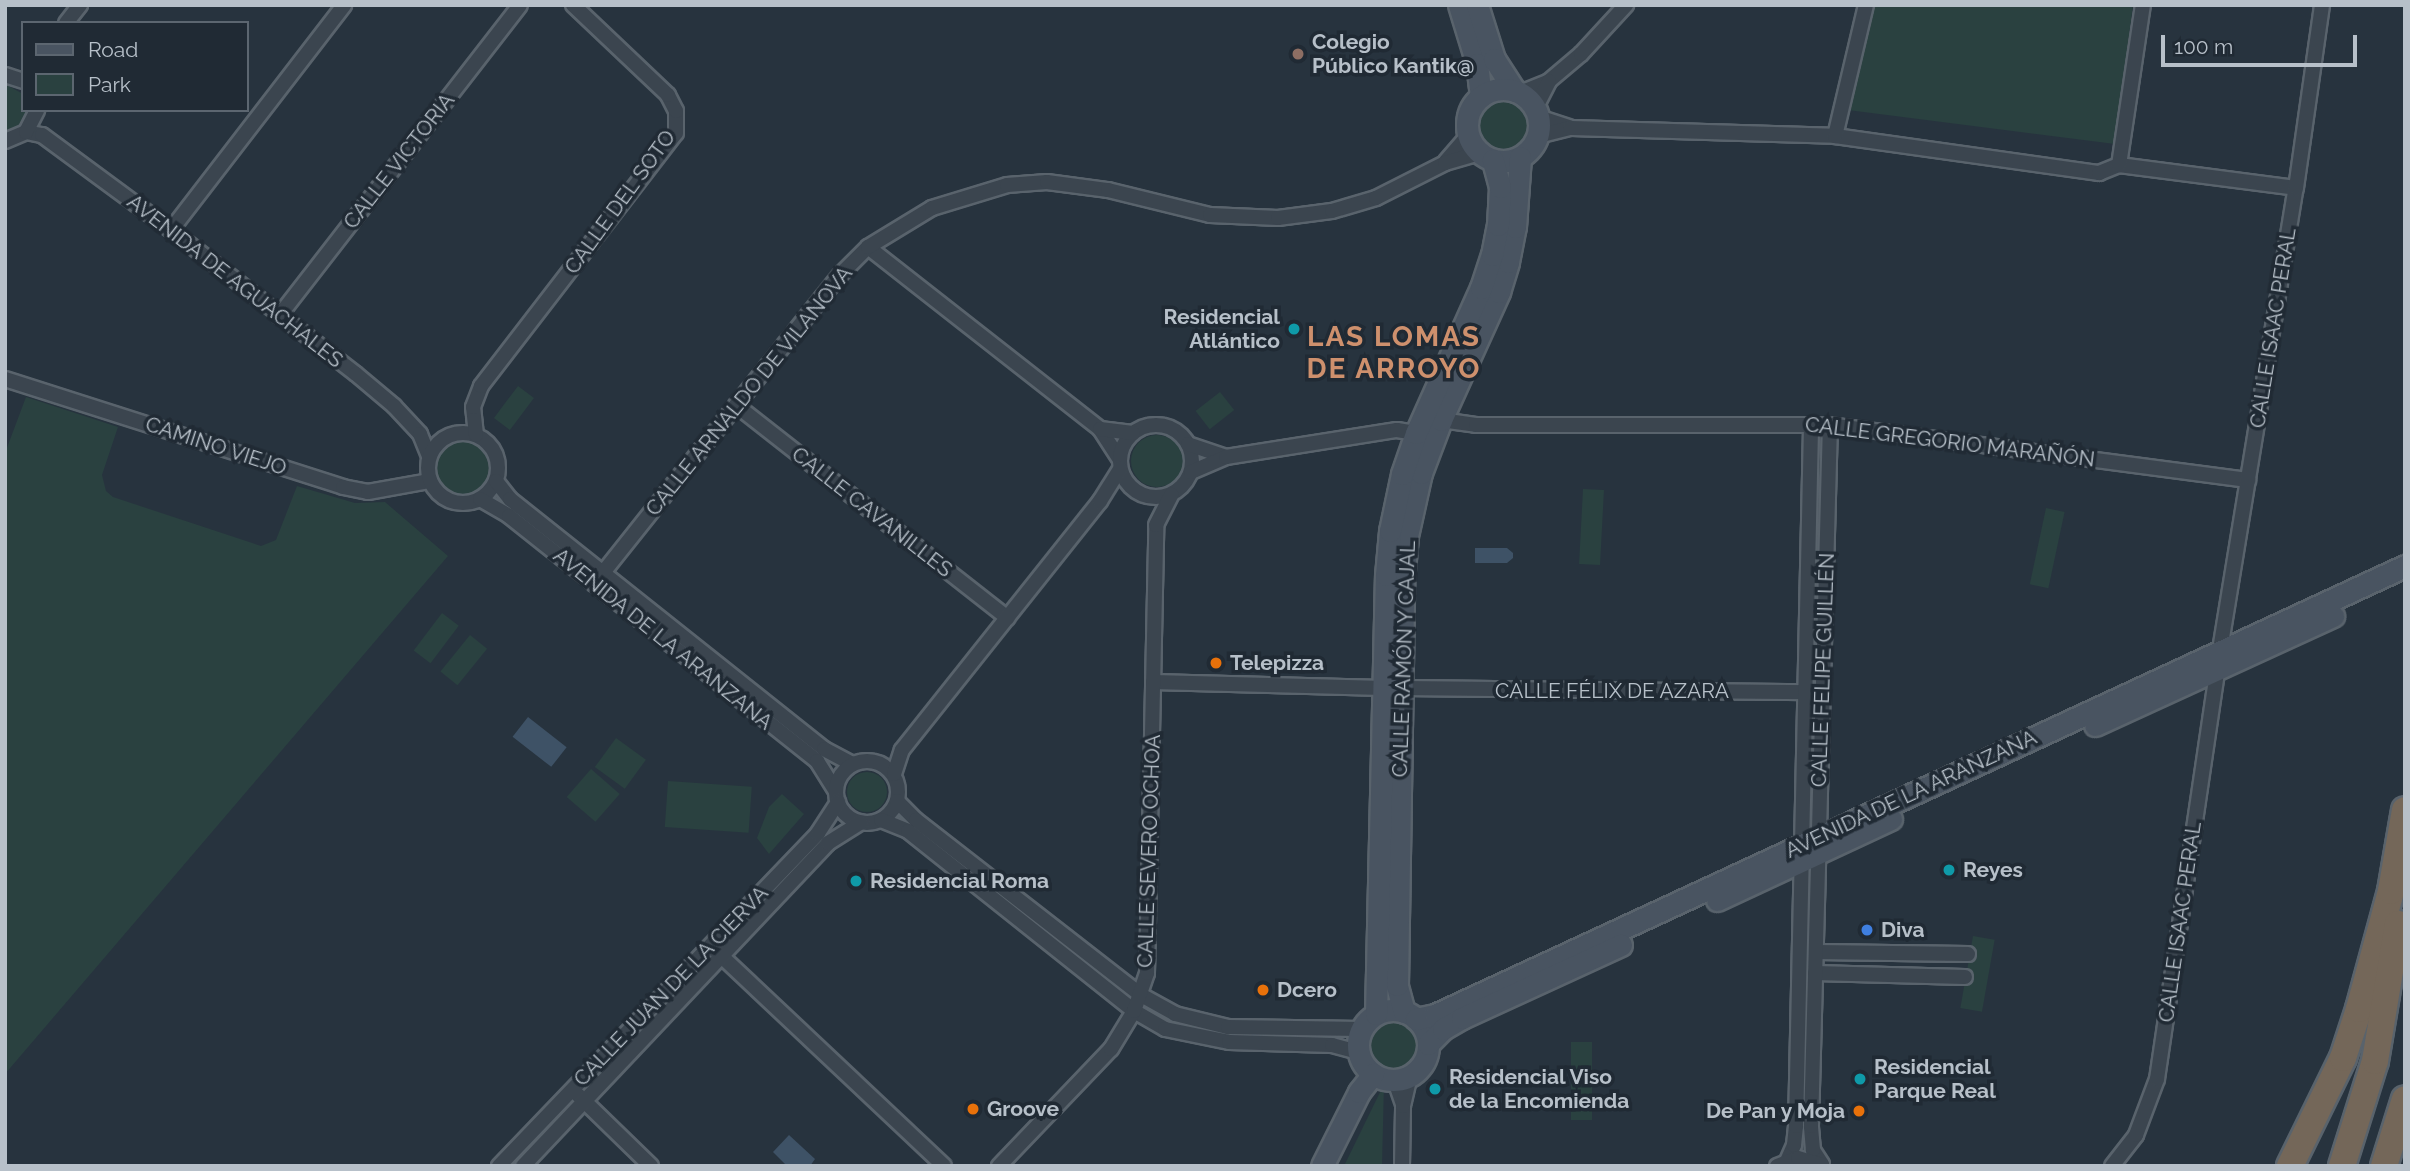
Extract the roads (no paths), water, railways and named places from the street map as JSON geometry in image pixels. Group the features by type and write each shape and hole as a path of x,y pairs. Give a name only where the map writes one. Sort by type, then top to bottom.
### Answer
{"highway":[{"path":"2290,1166 2343,1058 2355,1021 2391,891 2405,810"},
{"path":"2342,1166 2375,1061 2405,884"},
{"path":"2384,1166 2405,1099"}],"street":[{"path":"68,21 80,5"},
{"path":"171,230 344,5"},
{"name":"CALLE VICTORIA","path":"279,316 520,5"},
{"name":"CALLE DEL SOTO","path":"469,434 472,412 481,386 676,133 676,111 668,95 573,5"},
{"path":"1459,5 1477,64 1481,96"},
{"path":"1477,5 1494,59 1529,109 1531,148 1520,157 1508,161 1480,150 1467,115 1481,96 1492,90 1529,109 1570,128 1835,136 2099,173 2119,165 2296,188"},
{"path":"1529,109 1549,81 1581,54 1626,5"},
{"path":"1835,136 1866,5"},
{"path":"2119,165 2143,5"},
{"name":"CALLE ISAAC PERAL","path":"2112,1166 2136,1135 2147,1115 2157,1079 2219,659 2296,188 2322,5"},
{"path":"5,141 26,132 36,114"},
{"path":"36,114 42,135"},
{"name":"AVENIDA DE AGUACHALES","path":"26,132 42,135 171,230 394,406 420,434 429,456"},
{"name":"CALLE ARNALDO DE VILANOVA","path":"598,578 841,274 868,247 932,208 1007,185 1075,185 1108,190 1210,215 1279,218 1332,211 1376,198 1445,163 1480,150"},
{"name":"CALLE RAMÓN Y CAJAL","path":"1410,1016 1397,985 1390,531 1402,474 1416,433 1481,288 1492,255 1498,225 1500,187 1480,150"},
{"name":"CALLE RAMÓN Y CAJAL","path":"1369,1022 1393,688 1407,536 1421,473 1441,419 1499,292 1508,262 1515,226 1520,157"},
{"path":"868,247 1100,429 1120,463 1129,486 1144,496 1171,495 1186,482 1191,472 1192,453 1188,444 1174,429 1153,425 1133,433 1100,429"},
{"name":"CAMINO VIEJO","path":"5,379 343,487 368,492 430,481"},
{"name":"CALLE CAVANILLES","path":"736,405 1008,618"},
{"name":"CALLE GREGORIO MARAÑÓN","path":"1441,419 1476,425 1830,425 2248,480"},
{"name":"CALLE FELIPE GUILLÉN","path":"1811,425 1805,692 1816,952 1811,1126 1813,1150 1822,1165"},
{"name":"CALLE FELIPE GUILLÉN","path":"1782,1163 1794,1145 1796,1126 1811,848 1823,693 1830,425"},
{"path":"1191,472 1226,457 1396,430 1416,433"},
{"path":"894,774 902,750 1100,501 1120,463 1122,448 1133,433"},
{"name":"AVENIDA DE AGUACHALES","path":"420,434 440,442"},
{"path":"469,434 494,453 498,466 496,481 480,499 466,503 450,501 440,495 430,481 429,456 440,442 469,434"},
{"path":"1188,444 1226,457"},
{"name":"AVENIDA DE LA ARANZANA","path":"496,481 510,499 598,578 817,761 837,797"},
{"path":"1100,501 1129,486"},
{"name":"CALLE SEVERO OCHOA","path":"1156,525 1171,495"},
{"name":"CALLE SEVERO OCHOA","path":"999,1166 1111,1049 1135,1010 1147,973 1150,935 1156,525 1144,496"},
{"name":"AVENIDA DE LA ARANZANA","path":"480,499 502,511 598,578 824,749 852,764"},
{"name":"AVENIDA DE LA ARANZANA","path":"2353,599 2405,566"},
{"name":"AVENIDA DE LA ARANZANA","path":"1410,1016 1435,1015 1811,848 2353,599 2405,582"},
{"name":"CALLE FÉLIX DE AZARA","path":"1153,682 1823,693"},
{"path":"880,763 902,750"},
{"path":"881,820 891,812 897,801 899,787 894,774 880,763 866,760 852,764 843,771 837,797 851,819 862,822 881,820 908,831 1135,1010 1165,1029 1198,1038 1229,1042 1332,1045 1365,1064 1403,1078"},
{"name":"CALLE JUAN DE LA CIERVA","path":"499,1166 818,832 837,797"},
{"path":"897,801 916,820 1141,995 1175,1014 1214,1025 1369,1022 1391,1010 1410,1016 1422,1026 1428,1044 1424,1062 1403,1078"},
{"name":"CALLE JUAN DE LA CIERVA","path":"523,1166 828,843 862,822"},
{"name":"AVENIDA DE LA ARANZANA","path":"1428,1044 1443,1029 1462,1018 1811,848"},
{"path":"710,945 944,1166"},
{"path":"1816,952 1968,954"},
{"path":"1815,973 1965,977"},
{"path":"1322,1166 1359,1092 1369,1022"},
{"path":"1402,1166 1403,1078"},
{"path":"572,1090 651,1166"},
{"path":"1782,1163 1798,1158 1822,1165"}],"water":[{"path":"1475,548 1507,548 1513,553 1513,558 1507,563 1475,563"},
{"path":"528,717 567,747 551,767 513,737"},
{"path":"789,1135 815,1159 810,1166 787,1166 773,1152"}],"place":[{"name":"Colegio Público Kantik@","path":"1298,54"},
{"name":"Residencial Atlántico","path":"1294,329"},
{"name":"Telepizza","path":"1216,663"},
{"name":"Reyes","path":"1949,870"},
{"name":"Residencial Roma","path":"856,881"},
{"name":"Diva","path":"1867,930"},
{"name":"Dcero","path":"1263,990"},
{"name":"Residencial Parque Real","path":"1860,1079"},
{"name":"Residencial Viso de la Encomienda","path":"1435,1089"},
{"name":"Groove","path":"973,1109"},
{"name":"De Pan y Moja","path":"1859,1111"}],"district":[{"name":"LAS LOMAS DE ARROYO","path":"1394,353"}]}
